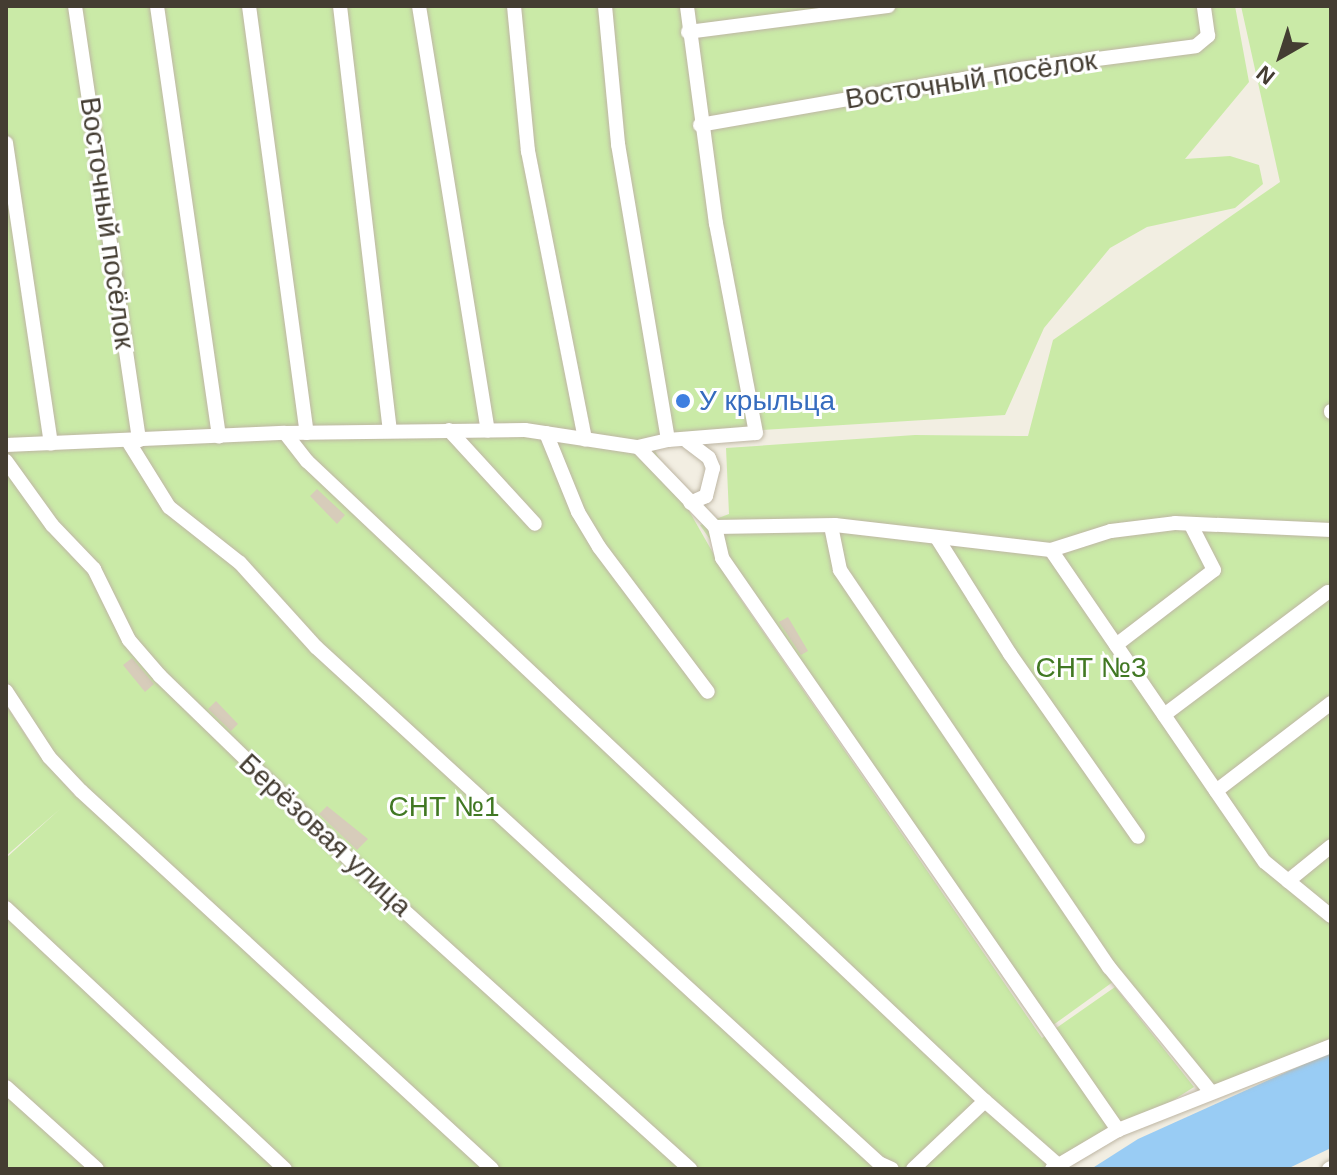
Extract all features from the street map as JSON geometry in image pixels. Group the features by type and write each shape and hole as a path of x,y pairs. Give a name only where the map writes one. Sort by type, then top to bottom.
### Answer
{"street":[{"name":"Восточный посёлок","path":"75,6 134,440"},
{"path":"157,6 219,437"},
{"path":"249,6 307,433"},
{"path":"340,6 390,430"},
{"path":"419,6 488,430"},
{"path":"514,6 528,151 585,439"},
{"path":"605,6 618,144 668,440"},
{"path":"6,445 285,433 488,430 546,433 638,447 668,440 688,442 756,433 700,125 687,6"},
{"path":"688,32 888,6"},
{"name":"Восточный посёлок","path":"700,125 1020,69 1196,46 1208,36 1204,6"},
{"path":"6,143 51,444"},
{"path":"449,430 535,524"},
{"path":"285,433 307,461 1055,1166 1118,1130 1210,1091 1331,1046"},
{"path":"546,433 578,512 599,547 708,692"},
{"path":"134,440 169,507 240,563 316,647 867,1152 892,1169"},
{"path":"688,442 709,458 713,468 706,496 690,503"},
{"path":"638,447 715,527 722,558 1118,1130"},
{"name":"Берёзовая улица","path":"6,461 52,525 94,569 129,640 160,676 378,887 690,1169"},
{"path":"715,527 831,526 1051,550 1111,531 1191,525 1331,530"},
{"path":"1116,645 1214,570 1191,525"},
{"path":"831,526 840,570 1109,967 1210,1091"},
{"path":"937,538 1010,654 1138,837"},
{"path":"1051,550 1265,862 1331,916"},
{"path":"1164,715 1328,592"},
{"path":"6,691 49,757 81,791 492,1169"},
{"path":"1216,791 1331,703"},
{"path":"1288,881 1331,846"},
{"path":"6,908 285,1169"},
{"path":"6,1087 97,1169"},
{"path":"913,1169 985,1101"}],"green space":[{"name":"СНТ №1","path":"6,6 1235,6 1249,82 1185,159 1230,156 1259,165 1263,184 1235,208 1147,227 1110,248 1044,328 1005,415 647,437 733,588 1042,1038 1115,987 1194,1087 1065,1169 6,1169 6,858 60,809 6,856 6,705 36,751 75,796 82,790 51,756 6,680"},
{"name":"СНТ №3","path":"1241,6 1331,6 1331,1042 1218,1097 1117,979 1049,1028 700,525 729,514 726,448 915,435 1028,436 1053,340 1280,182"}],"water":[{"path":"1331,1052 1331,1148 1287,1169 1091,1169 1138,1139"}],"building":[{"path":"317,489 345,515 337,524 310,496"},
{"path":"788,617 808,651 801,655 779,622"},
{"path":"132,658 154,684 145,692 123,665"},
{"path":"216,701 238,724 231,731 208,709"},
{"path":"327,806 368,839 357,850 319,814"}],"place":[{"name":"У крыльца","path":"683,401"}]}
